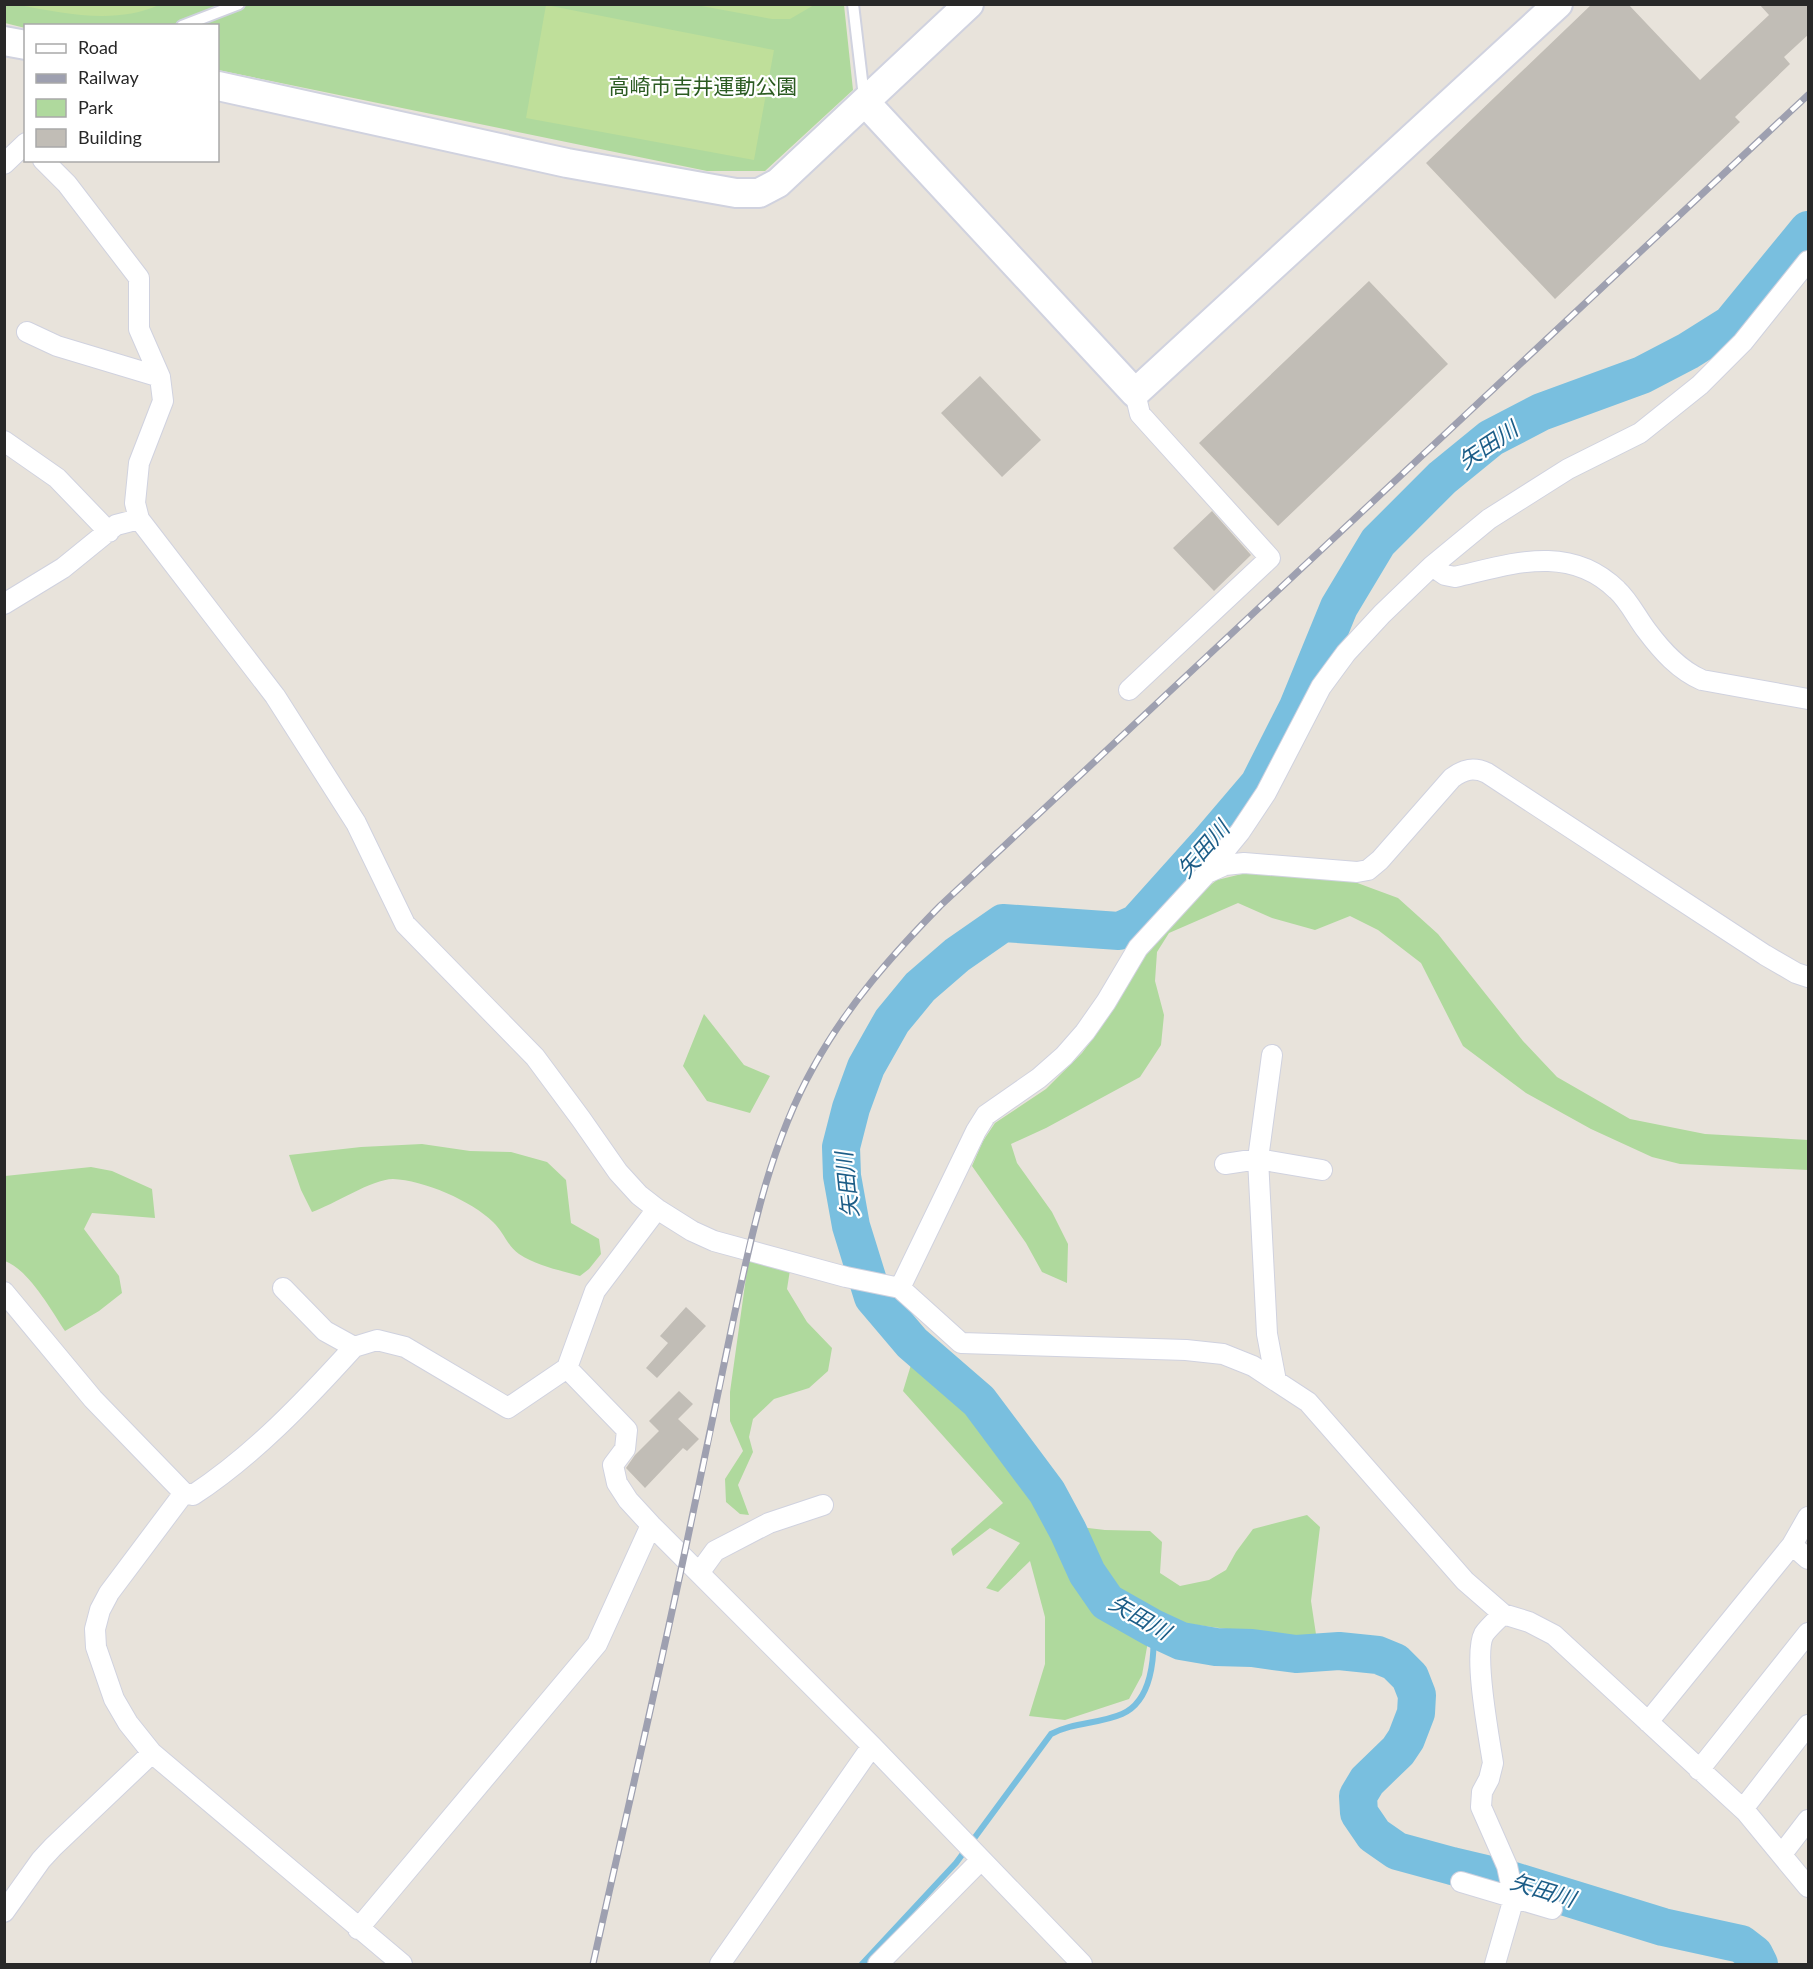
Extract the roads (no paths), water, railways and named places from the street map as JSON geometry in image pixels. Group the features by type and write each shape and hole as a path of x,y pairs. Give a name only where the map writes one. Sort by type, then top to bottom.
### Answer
{"street":[{"path":"219,86 567,163 736,193 759,194 778,183 969,4"},
{"path":"1135,393 1558,4"},
{"path":"4,41 24,45"},
{"path":"865,102 1135,393 1140,414 1270,558 1129,690"},
{"path":"4,164 24,145"},
{"path":"45,162 67,184 139,278 139,329 160,377 163,401 139,463 135,503 139,519 275,696 356,823 405,924 535,1057 618,1172 639,1194 657,1209 692,1231 714,1241 846,1277 895,1287 961,1343 1185,1350 1223,1354 1253,1366 1308,1402 1465,1581 1503,1614 1529,1622 1554,1635 1743,1809 1809,1887"},
{"path":"895,1287 986,1115 1039,1078 1064,1056 1085,1032 1138,948 1207,873 1240,832 1266,793 1321,687 1346,653 1382,614 1432,566 1489,519 1568,469 1640,433 1700,385 1743,342 1809,261"},
{"path":"27,332 57,346 160,377"},
{"path":"4,441 57,478 109,531"},
{"path":"7,597 63,568 116,525 139,519"},
{"path":"1432,566 1444,575 1455,577 1529,560 1554,561 1577,566 1598,575 1618,591 1653,639 1672,661 1690,675 1702,680 1809,699"},
{"path":"1207,873 1225,865 1244,863 1357,873 1368,870 1380,860 1452,778 1460,772 1475,768 1487,773 1765,955 1796,973 1809,977"},
{"path":"1272,1055 1258,1159 1267,1334 1276,1381"},
{"path":"1226,1164 1258,1159 1322,1170"},
{"path":"4,1292 93,1399 184,1493 193,1495 224,1474 311,1394 354,1347 377,1340 405,1347 508,1408 567,1368 595,1291 657,1209"},
{"path":"283,1288 325,1331 354,1347"},
{"path":"567,1368 627,1430 625,1449 613,1465 617,1483 628,1500 872,1746 1082,1965"},
{"path":"184,1493 109,1593 100,1610 95,1629 96,1647 114,1699 128,1723 152,1753 402,1965"},
{"path":"699,1573 715,1551 769,1523 823,1505"},
{"path":"1648,1722 1792,1545 1809,1517"},
{"path":"358,1929 597,1644 651,1525"},
{"path":"1792,1545 1809,1558"},
{"path":"1495,1965 1513,1895 1507,1866 1480,1800 1489,1779 1492,1763 1480,1663 1485,1633 1503,1614"},
{"path":"1699,1770 1809,1633"},
{"path":"1743,1809 1809,1725"},
{"path":"720,1965 872,1746"},
{"path":"4,1912 41,1860 71,1828 152,1753"},
{"path":"1782,1854 1809,1820"},
{"path":"878,1965 981,1860"},
{"path":"1461,1882 1513,1895 1552,1909"}],"lane":[{"path":"187,24 239,4"},
{"path":"853,4 865,102"}],"waterway":[{"name":"矢田川","path":"1759,1964 1754,1954 1741,1944 1663,1927 1507,1879 1397,1851 1374,1835 1359,1813 1358,1796 1367,1781 1398,1751 1406,1739 1416,1713 1417,1695 1410,1677 1395,1662 1378,1655 1339,1651 1296,1654 1252,1648 1216,1647 1181,1641 1107,1602 1087,1573 1047,1492 979,1401 912,1343 873,1297 851,1226 842,1176 841,1147 851,1108 866,1067 892,1021 920,987 957,955 1003,923 1119,931 1137,923 1259,784 1298,707 1339,607 1378,542 1442,478 1491,438 1541,412 1642,375 1688,351 1731,324 1808,230"},
{"path":"862,1964 956,1863 1051,1734 1068,1727 1122,1714 1140,1699 1150,1677 1153,1628"}],"railway":[{"path":"593,1964 666,1640 754,1226 785,1128 798,1096 827,1044 871,982 940,906 1808,95"}],"park label":[{"name":"高崎市吉井運動公園","path":"703,87"}]}
